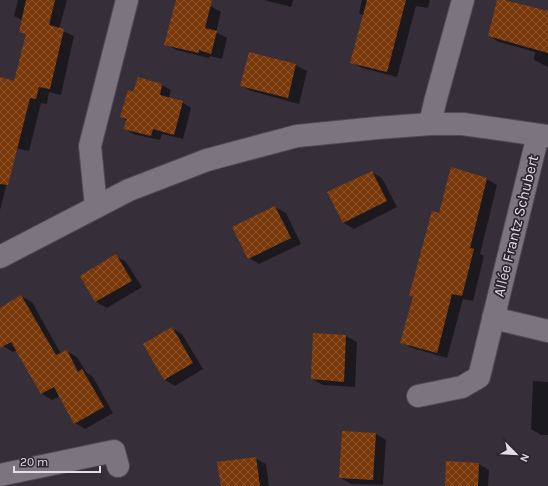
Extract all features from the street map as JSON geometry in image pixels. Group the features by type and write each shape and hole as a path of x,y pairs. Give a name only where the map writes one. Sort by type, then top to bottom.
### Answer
{"street":[{"path":"96,207 90,146 127,0"},
{"path":"430,124 463,0"},
{"path":"0,257 129,190 207,160 296,136 430,124 463,124 543,135"},
{"name":"Allée Frantz Schubert","path":"418,396 462,387 479,377 493,318 543,135"},
{"name":"Allée Frantz Schubert","path":"493,318 548,331"},
{"path":"0,475 114,452 118,466"}],"building":[{"path":"26,0 55,0 49,25 64,29 50,89 39,87 36,99 30,98 8,185 0,184 0,77 14,81 26,34 19,32"},
{"path":"176,0 212,0 205,28 217,31 211,54 199,50 199,53 164,45"},
{"path":"367,0 406,0 387,72 350,63"},
{"path":"497,0 504,0 548,11 548,53 488,36"},
{"path":"249,52 296,64 288,98 240,86"},
{"path":"138,77 162,84 160,95 183,101 174,135 153,129 151,136 123,129 127,119 120,117 128,90 133,92"},
{"path":"451,167 487,178 470,248 474,249 462,296 452,294 437,353 400,343 413,297 409,296 432,211 439,213"},
{"path":"372,171 387,201 343,223 327,192"},
{"path":"275,206 291,238 248,259 232,227"},
{"path":"116,254 132,281 95,302 80,276"},
{"path":"21,295 56,355 67,350 78,372 82,369 104,407 74,424 54,387 41,394 11,342 0,348 0,308"},
{"path":"172,327 193,363 164,380 143,344"},
{"path":"313,333 346,335 344,382 311,379"},
{"path":"342,431 376,433 373,480 339,478"},
{"path":"256,457 260,486 221,486 217,462"},
{"path":"446,461 479,463 478,486 445,486"}]}
